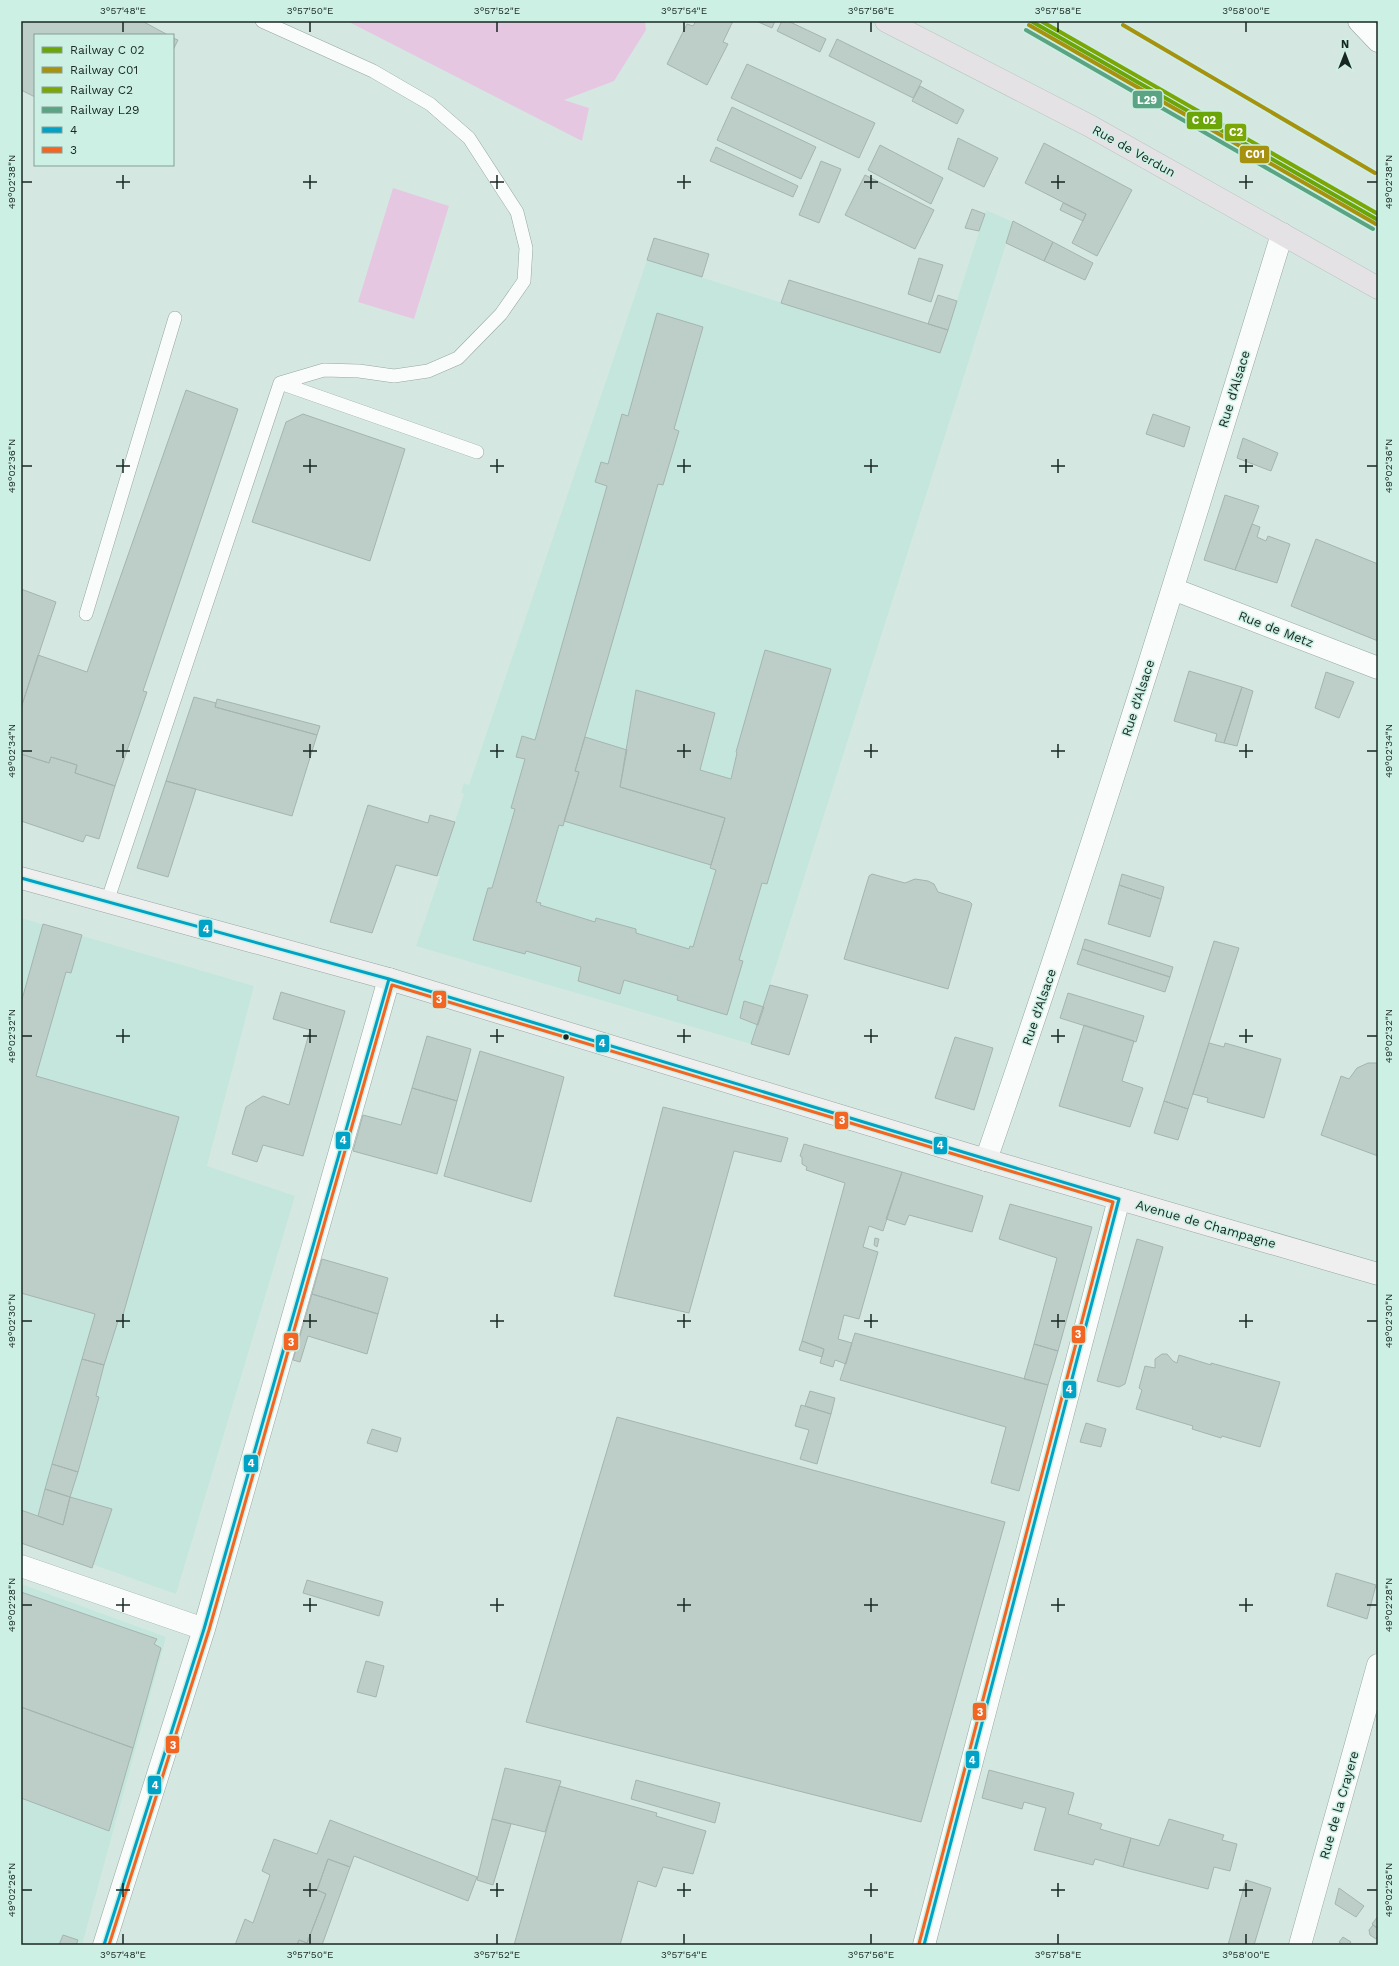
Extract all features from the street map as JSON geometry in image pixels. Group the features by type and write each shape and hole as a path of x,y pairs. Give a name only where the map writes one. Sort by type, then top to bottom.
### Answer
{"main road":[{"name":"Rue de Verdun","path":"886,21 1090,126 1378,288"},
{"name":"Avenue de Champagne","path":"21,878 389,979 986,1160 1378,1274"}],"street":[{"path":"1359,21 1378,41"},
{"name":"Rue d'Alsace","path":"986,1160 1044,992 1173,589 1282,234"},
{"name":"Rue de Metz","path":"1173,589 1378,668"},
{"path":"104,1945 204,1629 389,979"},
{"path":"924,1945 1119,1199"},
{"path":"21,1566 204,1629"},
{"name":"Rue de la Crayere","path":"1300,1945 1378,1665"}],"lane":[{"path":"262,21 373,71 430,104 468,138 517,212 526,248 524,281 500,314 458,358 428,371 394,376 359,371 324,370 280,383"},
{"path":"86,614 175,318"},
{"path":"280,383 477,452"},
{"path":"107,902 280,383"}],"shaded area":[{"path":"347,21 645,21 646,30 614,81 564,100 589,108 582,141"},
{"path":"393,188 449,206 414,319 358,302"},
{"path":"986,210 1013,222 751,1044 416,946 440,876 437,876 464,794 461,793 464,783 469,785 647,260 940,353"},
{"path":"21,918 254,986 207,1166 295,1196 176,1594 21,1539"},
{"path":"21,1584 166,1637 82,1945 21,1945"}],"building":[{"path":"21,21 142,21 166,34 34,34 34,96 21,90"},
{"path":"696,21 733,21 723,42 728,44 707,85 667,64 687,24 693,26"},
{"path":"756,21 775,21 772,28"},
{"path":"782,21 788,21 826,39 820,52 777,31"},
{"path":"174,38 178,40 174,48"},
{"path":"837,39 922,81 913,98 829,56"},
{"path":"747,64 875,123 859,158 731,98"},
{"path":"920,86 964,110 957,124 912,101"},
{"path":"732,107 816,147 801,179 717,140"},
{"path":"958,138 998,158 984,187 948,169"},
{"path":"1044,143 1132,190 1097,256 1072,243 1086,214 1025,183"},
{"path":"880,145 943,178 931,204 868,170"},
{"path":"716,147 798,186 793,197 710,161"},
{"path":"821,161 841,169 819,223 799,215"},
{"path":"865,175 934,210 915,249 845,215"},
{"path":"1063,203 1086,214 1083,221 1060,210"},
{"path":"972,209 985,214 979,231 965,228"},
{"path":"1013,221 1053,242 1044,261 1006,243"},
{"path":"654,238 709,254 702,277 647,260"},
{"path":"1053,242 1093,263 1085,280 1044,261"},
{"path":"919,258 943,265 931,302 908,294"},
{"path":"789,280 948,330 940,353 781,303"},
{"path":"938,295 957,301 948,330 928,324"},
{"path":"657,313 703,327 674,429 679,431 663,485 658,484 575,771 579,772 563,826 559,825 536,902 541,903 540,905 595,922 596,918 636,929 636,933 689,949 690,946 693,947 716,870 710,868 725,818 620,787 636,690 715,713 700,770 731,779 736,752 765,650 831,669 767,884 762,883 739,960 743,961 727,1015 677,1000 678,996 624,980 620,994 578,981 581,967 526,951 525,954 473,940 488,888 492,888 515,809 511,808 525,759 516,757 522,736 535,740 607,486 595,482 601,462 608,464 622,414 628,416"},
{"path":"186,390 238,409 143,691 147,692 115,786 75,773 77,765 51,757 49,763 21,754 21,708 38,655 87,672"},
{"path":"303,414 405,449 370,561 252,522 286,422"},
{"path":"1153,414 1190,427 1184,447 1146,434"},
{"path":"1243,438 1278,453 1271,471 1237,458"},
{"path":"1225,495 1259,506 1235,570 1204,560"},
{"path":"1252,524 1260,527 1257,537 1266,541 1268,536 1290,544 1277,583 1235,570"},
{"path":"1316,539 1378,564 1378,641 1291,606"},
{"path":"21,589 56,602 21,708"},
{"path":"1189,671 1242,687 1224,743 1215,741 1217,734 1174,721"},
{"path":"1326,672 1354,682 1339,718 1315,708"},
{"path":"1242,687 1253,691 1237,746 1224,743"},
{"path":"194,697 216,703 215,707 317,735 292,816 166,781"},
{"path":"217,699 320,726 317,735 215,707"},
{"path":"585,737 627,750 620,787 725,818 711,865 564,821 579,772 575,771"},
{"path":"21,754 49,763 51,757 77,765 75,773 115,786 99,839 86,835 83,842 21,821"},
{"path":"166,781 196,789 168,877 137,868"},
{"path":"368,805 428,823 430,815 455,822 437,876 396,865 372,933 330,922"},
{"path":"872,874 905,883 915,879 928,881 934,884 938,892 970,902 972,904 948,989 844,959 869,876"},
{"path":"1122,874 1164,887 1161,899 1119,885"},
{"path":"1119,885 1161,899 1150,937 1108,924"},
{"path":"43,924 82,935 71,973 66,972 36,1076 179,1117 121,1322 118,1321 104,1365 82,1359 95,1314 21,1293 21,1003"},
{"path":"1085,939 1173,967 1170,977 1082,949"},
{"path":"1214,941 1239,948 1188,1109 1164,1101"},
{"path":"1082,949 1170,977 1165,992 1077,964"},
{"path":"770,985 808,995 789,1055 751,1044"},
{"path":"281,992 345,1011 303,1156 263,1145 257,1162 232,1154 246,1107 263,1096 289,1105 310,1030 273,1019"},
{"path":"1068,993 1144,1016 1136,1042 1060,1018"},
{"path":"744,1001 764,1007 758,1025 740,1018"},
{"path":"1084,1025 1134,1041 1122,1081 1143,1088 1130,1127 1059,1106"},
{"path":"427,1036 471,1049 457,1101 412,1088"},
{"path":"955,1037 993,1048 974,1110 935,1098"},
{"path":"1209,1043 1224,1047 1225,1043 1281,1059 1264,1118 1207,1102 1208,1098 1193,1094"},
{"path":"480,1051 564,1077 531,1202 444,1176"},
{"path":"1368,1063 1378,1063 1378,1156 1321,1135 1341,1076 1349,1079 1357,1068"},
{"path":"412,1088 457,1101 437,1174 353,1151 363,1115 401,1125"},
{"path":"1164,1101 1188,1109 1178,1140 1154,1133"},
{"path":"663,1107 788,1138 781,1162 734,1151 689,1313 614,1296"},
{"path":"804,1144 902,1172 883,1231 869,1226 863,1247 878,1252 859,1319 844,1315 838,1339 852,1343 846,1364 835,1360 833,1367 820,1363 824,1349 802,1341 845,1183 806,1170 807,1167 802,1164 802,1157 800,1156"},
{"path":"902,1172 983,1196 972,1232 909,1215 905,1225 886,1219"},
{"path":"1010,1204 1092,1227 1058,1351 1034,1344 1057,1258 999,1239"},
{"path":"875,1238 879,1239 877,1247 874,1245"},
{"path":"1137,1239 1163,1247 1125,1384 1119,1387 1097,1381"},
{"path":"322,1259 388,1278 378,1314 312,1294"},
{"path":"312,1294 378,1314 367,1354 308,1336 300,1362 293,1360"},
{"path":"855,1333 1048,1385 1019,1491 991,1483 1006,1427 840,1380"},
{"path":"802,1341 824,1349 822,1357 799,1350"},
{"path":"1034,1344 1058,1351 1048,1385 1024,1379"},
{"path":"1162,1354 1167,1354 1177,1363 1179,1355 1211,1365 1211,1363 1280,1382 1260,1447 1222,1436 1221,1438 1192,1429 1193,1426 1136,1409 1142,1390 1139,1388 1145,1366 1155,1368 1155,1359"},
{"path":"82,1359 104,1365 96,1396 99,1397 78,1472 52,1464"},
{"path":"810,1391 835,1398 831,1414 805,1406"},
{"path":"801,1405 831,1414 817,1464 800,1459 809,1430 795,1426"},
{"path":"617,1417 1005,1522 921,1822 526,1722"},
{"path":"1086,1423 1106,1429 1101,1447 1080,1442"},
{"path":"372,1429 401,1438 397,1452 367,1443"},
{"path":"52,1464 78,1472 70,1497 45,1489"},
{"path":"45,1489 70,1497 63,1525 38,1516"},
{"path":"70,1497 112,1509 92,1568 21,1543 21,1510 63,1525"},
{"path":"1336,1573 1376,1585 1367,1619 1327,1606"},
{"path":"307,1580 383,1602 379,1616 303,1593"},
{"path":"21,1592 157,1639 154,1644 161,1648 133,1748 21,1707"},
{"path":"366,1661 384,1666 376,1697 357,1692"},
{"path":"21,1707 133,1748 109,1831 21,1798"},
{"path":"505,1768 561,1781 545,1832 492,1819"},
{"path":"989,1770 1074,1793 1068,1814 1102,1824 1100,1829 1131,1838 1123,1867 1095,1859 1093,1865 1034,1850 1046,1808 1024,1802 1022,1809 982,1798"},
{"path":"636,1780 720,1803 715,1823 631,1799"},
{"path":"559,1786 657,1813 656,1816 706,1831 693,1874 663,1867 656,1887 638,1881 620,1945 514,1945"},
{"path":"492,1819 511,1824 493,1885 477,1880"},
{"path":"1169,1819 1224,1835 1222,1840 1237,1844 1230,1871 1214,1867 1208,1889 1123,1867 1131,1838 1159,1846"},
{"path":"330,1820 477,1877 468,1901 354,1856 350,1867 328,1859 317,1890 326,1894 307,1943 299,1940 297,1945 235,1945 245,1919 253,1923 270,1875 262,1871 274,1839 317,1854"},
{"path":"328,1859 350,1867 322,1945 297,1945 299,1940 307,1943 326,1894 317,1890"},
{"path":"1246,1880 1271,1888 1254,1945 1228,1945"},
{"path":"1339,1888 1364,1906 1356,1917 1335,1904"},
{"path":"1378,1916 1378,1929 1372,1924"},
{"path":"1373,1925 1378,1929 1378,1936 1376,1939 1370,1935 1369,1930"},
{"path":"63,1935 78,1940 76,1945 59,1945"},
{"path":"1343,1937 1351,1942 1349,1945 1343,1945 1339,1942"}],"transit line":[{"path":"1031,21 1378,220"},
{"name":"4","path":"21,878 389,979 1119,1199 924,1945"},
{"name":"4","path":"104,1945 204,1629 389,979"},
{"name":"3","path":"109,1945 209,1630 392,985 1113,1202 919,1944"}],"rail line":[{"name":"C2","path":"1041,21 1378,214"},
{"name":"C01","path":"1029,25 1376,224"},
{"name":"C01","path":"1123,25 1375,173"},
{"name":"L29","path":"1026,30 1373,229"}]}
